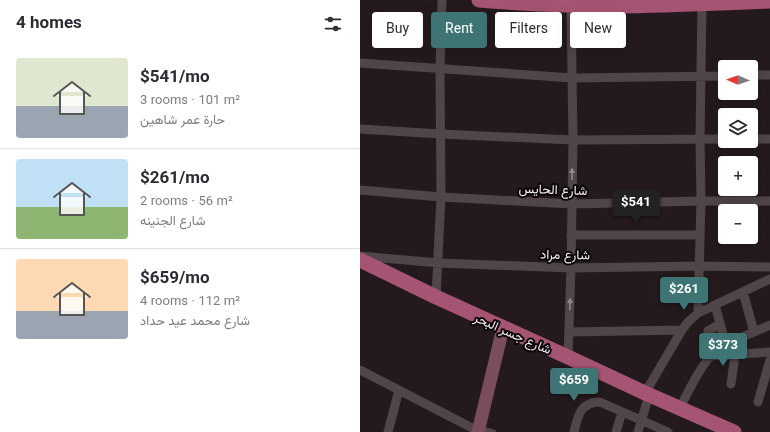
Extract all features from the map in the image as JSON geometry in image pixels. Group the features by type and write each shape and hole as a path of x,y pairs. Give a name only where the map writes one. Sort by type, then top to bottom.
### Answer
{"main road":[{"path":"479,0 571,5 598,3 702,3 770,1"},
{"name":"شارع جسر البحر","path":"360,260 436,298 680,408 725,430"}],"street":[{"path":"436,298 439,263 441,197 440,69 442,0"},
{"path":"698,313 701,201 700,139 702,3"},
{"path":"568,357 573,140 571,5"},
{"path":"360,63 572,78 718,76"},
{"path":"758,75 770,75"},
{"path":"360,129 573,140 718,139"},
{"path":"758,139 770,139"},
{"name":"شارع الحايس","path":"360,190 441,197 572,204 770,201"},
{"path":"571,235 700,235"},
{"name":"شارع مراد","path":"360,256 439,263 571,268 699,266 770,267"},
{"path":"638,432 647,394 682,330 688,322 698,313 770,279"},
{"path":"743,292 754,332"},
{"path":"715,305 726,346"},
{"path":"708,331 720,324"},
{"path":"680,408 710,356 726,346 770,325"},
{"path":"360,370 478,430 503,328"},
{"path":"569,332 682,330"},
{"path":"710,356 770,352"},
{"path":"731,384 735,355"},
{"path":"758,402 770,360"},
{"path":"388,432 399,390"},
{"path":"574,432 582,408 593,402 600,402 668,432"},
{"path":"616,432 622,412"}],"lane":[{"path":"478,430 494,432"}]}
